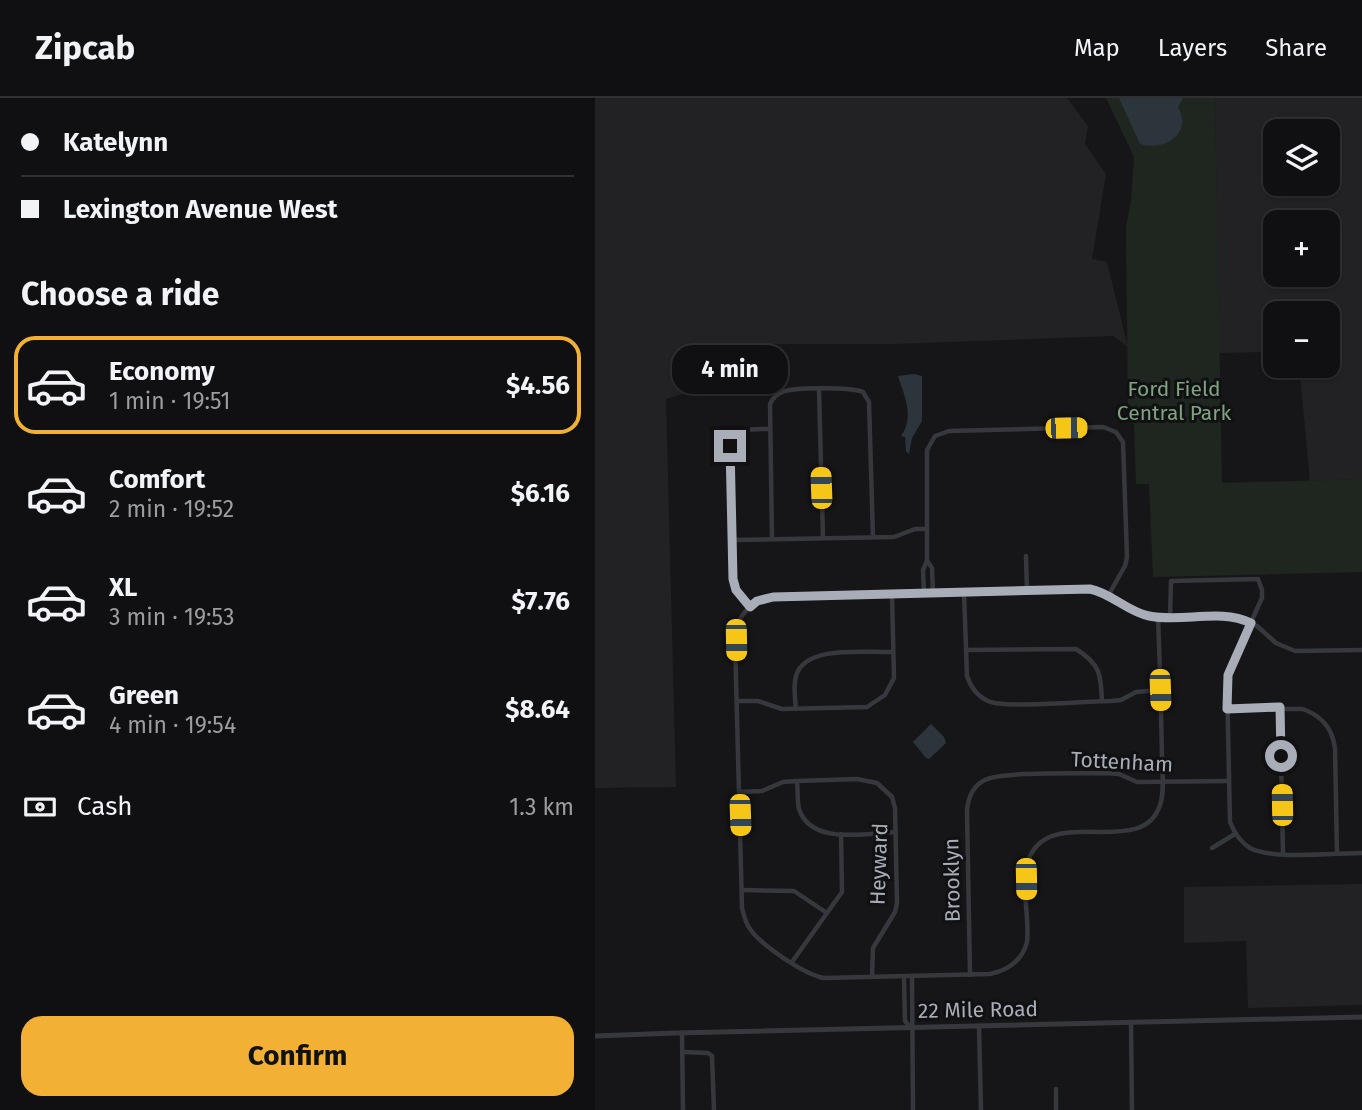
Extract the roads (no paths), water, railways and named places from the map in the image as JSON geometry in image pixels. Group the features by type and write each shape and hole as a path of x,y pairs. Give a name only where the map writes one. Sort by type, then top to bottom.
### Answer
{"street":[{"path":"772,539 769,408 778,394 787,390 854,389 866,395 870,405 873,537"},
{"path":"819,390 823,538"},
{"path":"924,593 923,569 927,561 927,450 932,439 942,432 965,430 1103,427 1116,432 1122,440 1124,450 1127,557 1125,566 1108,596"},
{"path":"752,605 734,585 730,446 732,438 747,429 769,429"},
{"path":"732,540 894,537 915,529 927,529"},
{"path":"1026,556 1027,591"},
{"path":"927,561 932,568 933,593"},
{"path":"1170,617 1171,581 1258,579 1262,598 1228,675 1230,822 1235,834 1247,846 1259,852 1362,853"},
{"path":"924,580 933,580"},
{"path":"1159,617 1161,805 1152,818 1140,827 1120,832 1060,833 1041,842 1032,852 1027,867 1027,936 1023,953 1007,969 990,974 970,975 819,978 805,972 752,932 745,918 742,890 736,635 738,622 752,605 773,597 1090,589 1143,614 1159,617 1236,618 1251,623 1276,643 1295,651 1362,650"},
{"path":"964,593 967,677 970,686 986,700 999,704 1102,701 1121,699 1140,691 1160,690"},
{"path":"737,701 758,701 778,709 867,707 885,695 894,678 892,594"},
{"path":"966,650 1076,649 1089,657 1097,667 1102,701"},
{"path":"796,709 796,676 802,664 810,657 822,654 893,652"},
{"path":"1280,707 1283,854"},
{"path":"1227,709 1303,709 1322,719 1331,732 1335,748 1338,853"},
{"name":"Tottenham","path":"975,787 983,780 1002,776 1115,774 1137,782 1228,780"},
{"path":"739,792 762,790 797,780 799,805 806,821 817,830 842,834 896,832"},
{"name":"Heyward","path":"797,780 869,780 892,797 895,808 897,903 895,912 873,948 872,977"},
{"name":"Brooklyn","path":"970,975 967,811 969,795 975,787"},
{"path":"792,962 842,892 842,834"},
{"path":"1212,848 1235,834"},
{"path":"742,890 794,891 827,914"},
{"path":"904,976 905,1021 911,1027"},
{"path":"912,976 913,1110"},
{"name":"22 Mile Road","path":"595,1037 682,1032 1362,1017"},
{"path":"1131,1022 1132,1110"},
{"path":"979,1026 981,1110"},
{"path":"682,1032 683,1110"},
{"path":"682,1052 708,1053 712,1056 714,1110"},
{"path":"1056,1089 1056,1110"}],"park label":[{"name":"Ford Field Central Park","path":"1174,401"}]}
